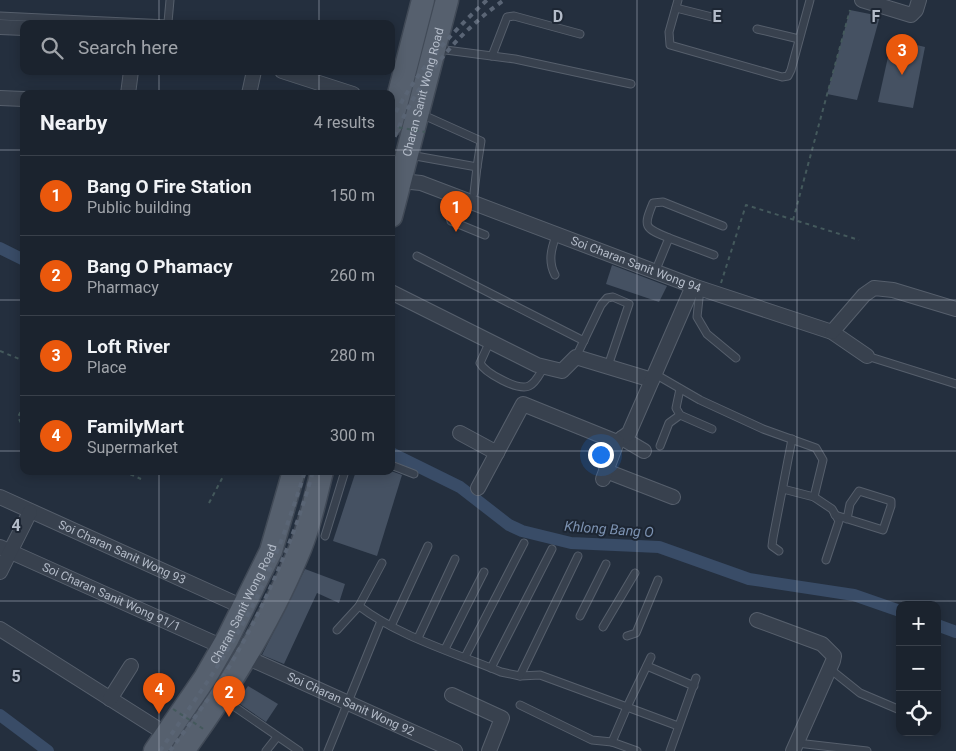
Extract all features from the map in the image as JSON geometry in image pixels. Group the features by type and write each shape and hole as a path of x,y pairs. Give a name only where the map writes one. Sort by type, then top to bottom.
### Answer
{"main road":[{"name":"Charan Sanit Wong Road","path":"395,105 423,0"},
{"name":"Charan Sanit Wong Road","path":"396,179 422,123 435,49 447,0"},
{"name":"Charan Sanit Wong Road","path":"160,743 205,678 244,607 271,551 293,475"},
{"name":"Charan Sanit Wong Road","path":"193,743 246,657 297,556 321,475"}],"street":[{"path":"862,0 911,15 916,10 919,0"},
{"path":"0,27 20,28"},
{"path":"129,90 130,75"},
{"path":"250,90 253,75"},
{"path":"294,75 341,90"},
{"path":"0,98 20,99"},
{"name":"Soi Charan Sanit Wong 94","path":"396,179 416,182 451,194 556,236 718,295 832,332 867,356"},
{"path":"673,498 604,475 620,440 629,433 653,377 696,287"},
{"path":"832,332 864,295 874,288 893,290 956,310"},
{"path":"395,294 544,367 562,371 576,357 653,377"},
{"path":"478,488 523,404 620,440 644,451"},
{"path":"460,433 497,453"},
{"name":"Soi Charan Sanit Wong 93","path":"0,497 244,607"},
{"path":"0,572 5,550 30,512"},
{"name":"Soi Charan Sanit Wong 91/1","path":"5,550 223,647"},
{"path":"757,620 822,644 834,656 795,747"},
{"path":"0,629 110,699 160,743"},
{"name":"Soi Charan Sanit Wong 92","path":"246,657 455,751"},
{"path":"110,699 130,666"},
{"path":"452,695 502,718 489,751"}],"lane":[{"path":"168,20 170,0"},
{"path":"678,0 668,38 672,47 782,77 790,74 810,0"},
{"path":"676,8 716,18"},
{"path":"0,16 96,20"},
{"path":"492,56 507,17 514,16 580,34"},
{"path":"757,29 799,40"},
{"path":"435,49 515,59 631,84"},
{"path":"422,123 481,141 474,193"},
{"path":"408,155 477,167"},
{"path":"451,194 449,214 451,221 485,235"},
{"path":"714,254 652,232 645,222 653,202 663,202 723,226"},
{"path":"555,275 551,268 550,250 556,236"},
{"path":"655,272 669,238"},
{"path":"416,256 584,341"},
{"path":"696,287 697,317 707,334 736,358"},
{"path":"576,357 607,298 613,297 629,304 608,366"},
{"path":"490,341 480,363 488,373 518,386 527,387 533,384 544,367"},
{"path":"867,356 956,384"},
{"path":"653,377 763,429 816,448 823,460 814,497"},
{"path":"680,389 676,408 680,415 712,429"},
{"path":"660,446 669,423 680,415"},
{"path":"779,551 772,546 792,439"},
{"path":"395,467 414,474"},
{"path":"325,536 344,475"},
{"path":"783,489 814,497 832,509 839,521 826,560"},
{"path":"835,516 883,530 891,502 859,491 850,504 848,519"},
{"path":"465,657 524,543"},
{"path":"391,626 428,546"},
{"path":"491,668 552,548"},
{"path":"520,676 578,556"},
{"path":"418,638 455,559"},
{"path":"337,630 359,606 382,563"},
{"path":"580,616 606,564"},
{"path":"445,649 484,572"},
{"path":"604,627 635,573"},
{"path":"627,636 632,636 636,632 658,580"},
{"path":"359,606 391,626 491,668 520,676 532,673 540,675 678,726"},
{"path":"328,751 382,621"},
{"path":"612,742 651,658"},
{"path":"647,666 694,686"},
{"path":"830,669 860,693 896,708"},
{"path":"670,751 696,678"},
{"path":"222,698 299,751"},
{"path":"520,705 592,740 612,742 638,751"},
{"path":"266,751 277,737"},
{"path":"795,747 867,751"}],"path":[{"path":"792,220 850,10"},
{"path":"395,117 422,123"},
{"path":"718,295 746,205 860,240"},
{"path":"0,351 20,359"},
{"path":"132,475 141,479"},
{"path":"210,503 224,475"},
{"path":"174,708 193,743"}],"building":[{"path":"850,10 880,16 857,100 827,94"},
{"path":"892,39 925,47 913,108 878,102"},
{"path":"612,265 667,286 659,302 606,284"},
{"path":"395,472 402,475 377,556 333,541 355,475 395,475"},
{"path":"305,569 345,584 339,603 317,593 284,664 262,655"},
{"path":"248,686 278,704 266,722 237,702"}],"waterway":[{"name":"Khlong Bang O","path":"0,248 20,258"},
{"name":"Khlong Bang O","path":"395,455 460,487 509,525 522,531 571,543 659,547 749,579 854,595 896,610"},
{"name":"Khlong Bang O","path":"941,626 956,632"},
{"path":"0,715 48,751"}],"railway":[{"path":"395,114 433,56 487,0"},
{"path":"395,136 411,103 437,64 468,30 504,0"},
{"path":"160,751 204,687 245,620 279,547 304,475"},
{"path":"170,751 223,677 250,629 275,577 297,523 312,475"}],"place":[{"name":"Loft River","path":"902,75"},
{"name":"Bang O Fire Station","path":"456,232"},
{"name":"FamilyMart","path":"159,714"},
{"name":"Bang O Phamacy","path":"229,717"}]}
